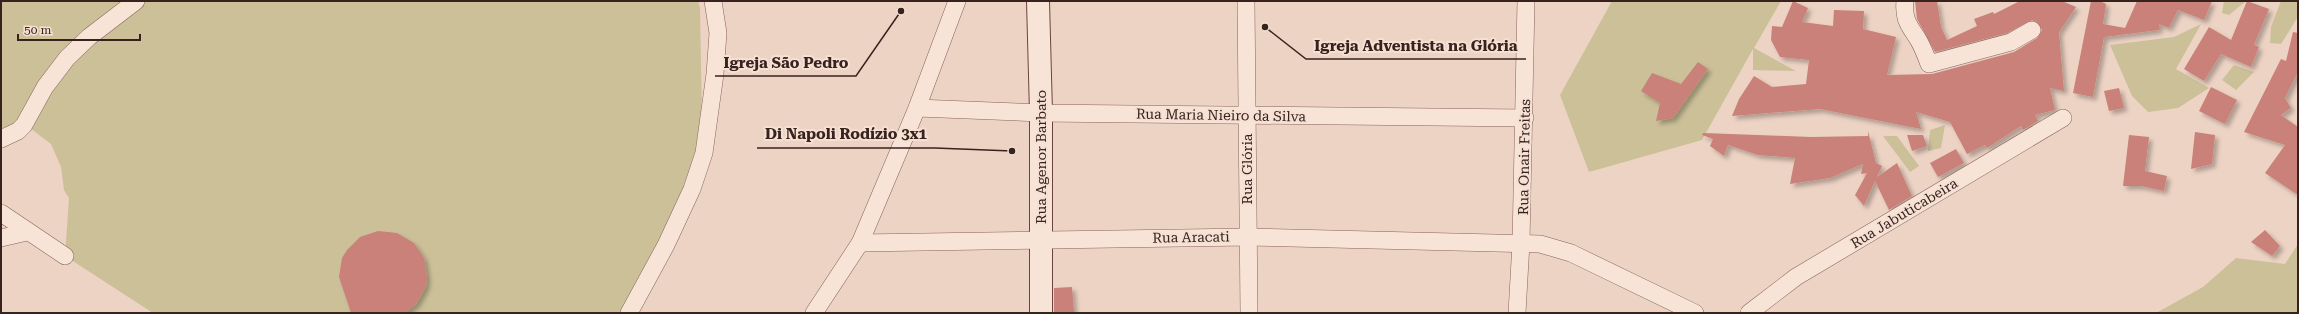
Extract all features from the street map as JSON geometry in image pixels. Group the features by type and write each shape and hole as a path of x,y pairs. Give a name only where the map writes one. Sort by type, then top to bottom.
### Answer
{"street":[{"path":"1,139 18,131 24,125 55,72 79,45 136,1"},
{"path":"629,313 666,245 692,189 704,153 715,74 718,33 713,1"},
{"path":"814,313 860,243 917,108 957,1"},
{"name":"Rua Agenor Barbato","path":"1038,1 1041,113 1041,313"},
{"name":"Rua Glória","path":"1246,1 1247,237 1249,313"},
{"name":"Rua Onair Freitas","path":"1517,313 1525,118 1526,1"},
{"path":"1905,1 1904,11 1910,30 1919,40 1929,64 2011,42 2032,30"},
{"name":"Rua Maria Nieiro da Silva","path":"917,108 1041,113 1525,118"},
{"name":"Rua Jabuticabeira","path":"1749,313 1796,277 2063,118"},
{"path":"1,205 6,217 66,256"},
{"path":"1,238 27,232"},
{"name":"Rua Aracati","path":"860,243 1247,237 1521,243 1557,247 1695,313"}],"shaded area":[{"path":"1,1 698,1 700,8 702,122 685,202 622,313 153,313 65,256 69,198 64,190 61,167 51,144 30,128 1,128"},
{"path":"1612,1 1781,1 1754,48 1796,71 1753,70 1753,49 1702,140 1589,172 1560,95"},
{"path":"2224,1 2246,1 2229,15 2222,13"},
{"path":"2281,1 2298,1 2298,17 2281,44 2270,43 2271,27"},
{"path":"2201,24 2176,69 2209,88 2178,108 2148,112 2132,96 2110,45 2174,37"},
{"path":"2234,65 2254,72 2236,90 2222,80"},
{"path":"1945,125 1941,148 1928,151 1930,130"},
{"path":"1883,136 1897,136 1919,166 1910,172"},
{"path":"2298,244 2298,313 2156,313 2203,287 2236,258 2285,264"}],"building":[{"path":"1793,1 1808,8 1802,22 1833,26 1834,10 1864,11 1863,29 1896,37 1887,75 1932,74 2014,52 2037,38 2042,30 2037,22 2032,20 2007,33 1935,52 1917,19 1915,1 1937,1 1941,27 1947,40 1977,26 1974,19 1993,12 1994,14 2020,1 2062,1 2076,7 2059,32 2064,91 2050,88 2055,110 2035,115 2038,121 2023,130 2021,126 1987,148 1985,145 1967,154 1950,122 1916,112 1921,129 1820,109 1732,116 1739,99 1754,76 1772,87 1806,84 1809,60 1780,57 1771,40 1772,26 1782,27"},
{"path":"2091,1 2100,1 2106,4 2103,24 2125,28 2137,1 2212,1 2204,20 2178,10 2169,28 2159,24 2159,30 2104,37 2093,97 2073,93"},
{"path":"2247,1 2269,9 2254,45 2259,47 2251,67 2221,54 2204,81 2184,69 2209,27 2231,40"},
{"path":"2293,32 2298,33 2298,72 2285,98 2291,108 2281,115 2298,127 2298,195 2265,173 2285,145 2244,132 2281,59 2286,61"},
{"path":"1698,62 1708,69 1673,118 1656,121 1660,103 1641,91 1652,73 1681,84"},
{"path":"2211,87 2237,100 2225,124 2199,111"},
{"path":"2119,88 2124,108 2109,111 2104,91"},
{"path":"1868,131 1876,163 1882,166 1877,177 1897,163 1912,196 1889,210 1875,181 1864,206 1855,195 1867,173 1861,174 1863,164 1830,178 1790,184 1795,158 1758,155 1728,145 1724,156 1710,146 1713,139 1702,135 1703,133 1811,137 1868,136"},
{"path":"2195,132 2215,135 2212,164 2191,169"},
{"path":"1907,135 1923,135 1927,146 1912,151"},
{"path":"2129,135 2149,137 2145,171 2167,176 2164,191 2141,186 2123,186"},
{"path":"1956,149 1964,163 1938,177 1930,163"},
{"path":"2265,230 2280,246 2272,256 2251,242"},
{"path":"378,231 397,233 414,243 424,258 427,277 426,286 417,303 405,313 351,313 339,277 342,258 347,250 360,237"},
{"path":"1072,287 1074,313 1054,313 1054,288"}],"place":[{"name":"Igreja São Pedro","path":"901,11"},
{"name":"Igreja Adventista na Glória","path":"1265,27"},
{"name":"Di Napoli Rodízio 3x1","path":"1012,151"}]}
